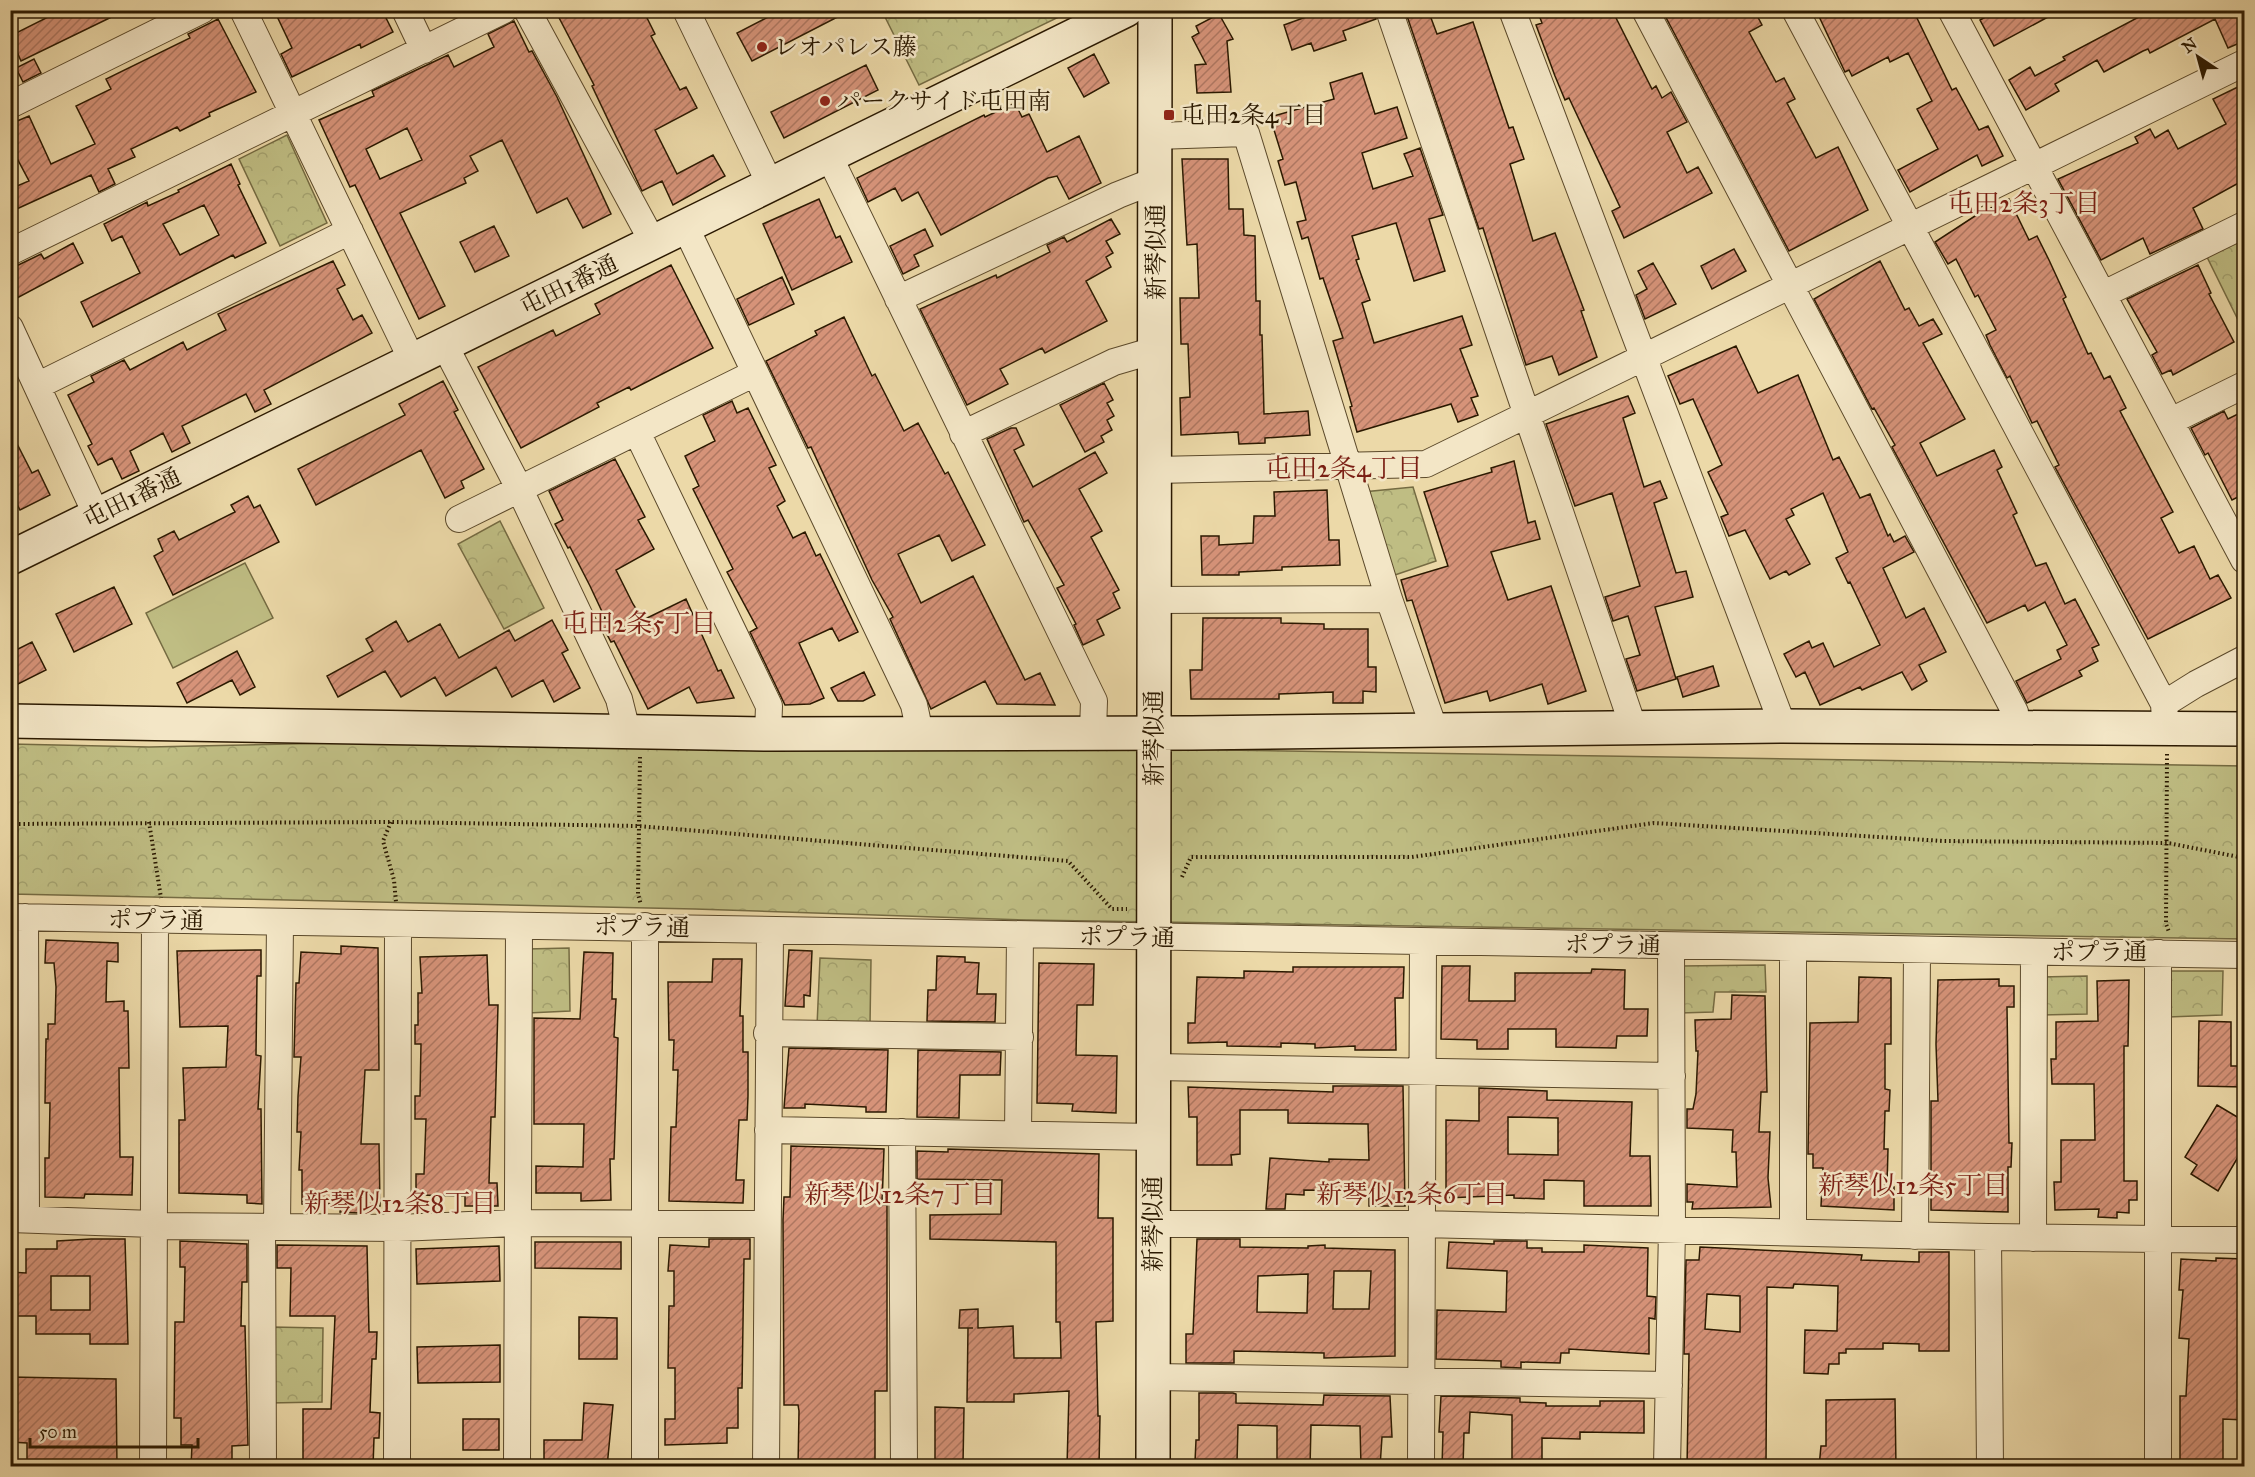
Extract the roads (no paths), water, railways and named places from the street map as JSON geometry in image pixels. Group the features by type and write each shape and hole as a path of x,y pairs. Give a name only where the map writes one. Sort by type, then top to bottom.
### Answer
{"street":[{"path":"10,105 202,10"},
{"path":"243,10 412,360"},
{"path":"405,10 424,50"},
{"path":"10,252 504,10"},
{"path":"527,10 654,244"},
{"path":"686,10 771,186"},
{"name":"屯田1番通","path":"10,558 444,344 654,244 1126,10"},
{"name":"新琴似通","path":"1153,1467 1155,10"},
{"path":"1389,10 1634,729"},
{"path":"1512,10 1783,726"},
{"path":"1645,10 2015,712 2012,729"},
{"path":"1795,10 2165,717"},
{"path":"1951,10 2242,550"},
{"path":"1155,470 1426,464 1527,412 1790,287 2244,63"},
{"path":"1156,136 1246,133 1389,599 1435,731"},
{"path":"828,156 1094,701 1093,731"},
{"path":"898,299 1118,195 1156,180"},
{"path":"2104,294 2244,225"},
{"path":"686,228 914,705 920,733"},
{"path":"37,386 350,231"},
{"path":"10,328 98,516"},
{"path":"444,344 520,490 619,699 627,730"},
{"path":"963,434 1113,362 1155,350"},
{"path":"459,519 755,373"},
{"path":"2171,422 2244,385"},
{"path":"637,432 769,706 768,734"},
{"path":"1154,600 1389,599"},
{"path":"2165,717 2196,684 2244,659"},
{"path":"10,721 768,734 1435,731 1783,726 2012,729 2165,717 2244,729"},
{"path":"18,917 18,1219 153,1225 398,1228 517,1224 767,1224"},
{"name":"ポプラ通","path":"18,917 280,923 645,926 770,931 1423,943 2244,955"},
{"path":"153,1467 155,919"},
{"path":"262,1467 280,923"},
{"path":"397,1467 398,924"},
{"path":"517,1467 519,926"},
{"path":"645,926 645,1467"},
{"path":"766,1467 767,1033 770,931"},
{"path":"1018,1134 1020,936"},
{"path":"1421,1467 1423,943"},
{"path":"1667,1467 1672,1230 1671,946"},
{"path":"1792,948 1793,1232"},
{"path":"1915,1236 1917,951"},
{"path":"2034,952 2034,1238"},
{"path":"2158,1467 2159,1238 2167,953"},
{"path":"767,1033 1020,1037"},
{"path":"1154,1066 1671,1076"},
{"path":"768,1130 1154,1137"},
{"path":"902,1132 904,1467"},
{"path":"1153,1224 1421,1224 1915,1236 2244,1240"},
{"path":"1989,1237 1990,1467"},
{"path":"1153,1377 1669,1385"}],"place":[{"name":"レオパレス藤","path":"762,47"},
{"name":"パークサイド屯田南","path":"825,101"},
{"name":"屯田2条4丁目","path":"1169,115"}],"district":[{"name":"屯田2条3丁目","path":"2024,203"},
{"name":"屯田2条4丁目","path":"1344,468"},
{"name":"屯田2条5丁目","path":"639,623"},
{"name":"新琴似12条5丁目","path":"1913,1185"},
{"name":"新琴似12条7丁目","path":"900,1194"},
{"name":"新琴似12条6丁目","path":"1412,1194"},
{"name":"新琴似12条8丁目","path":"400,1203"}]}
